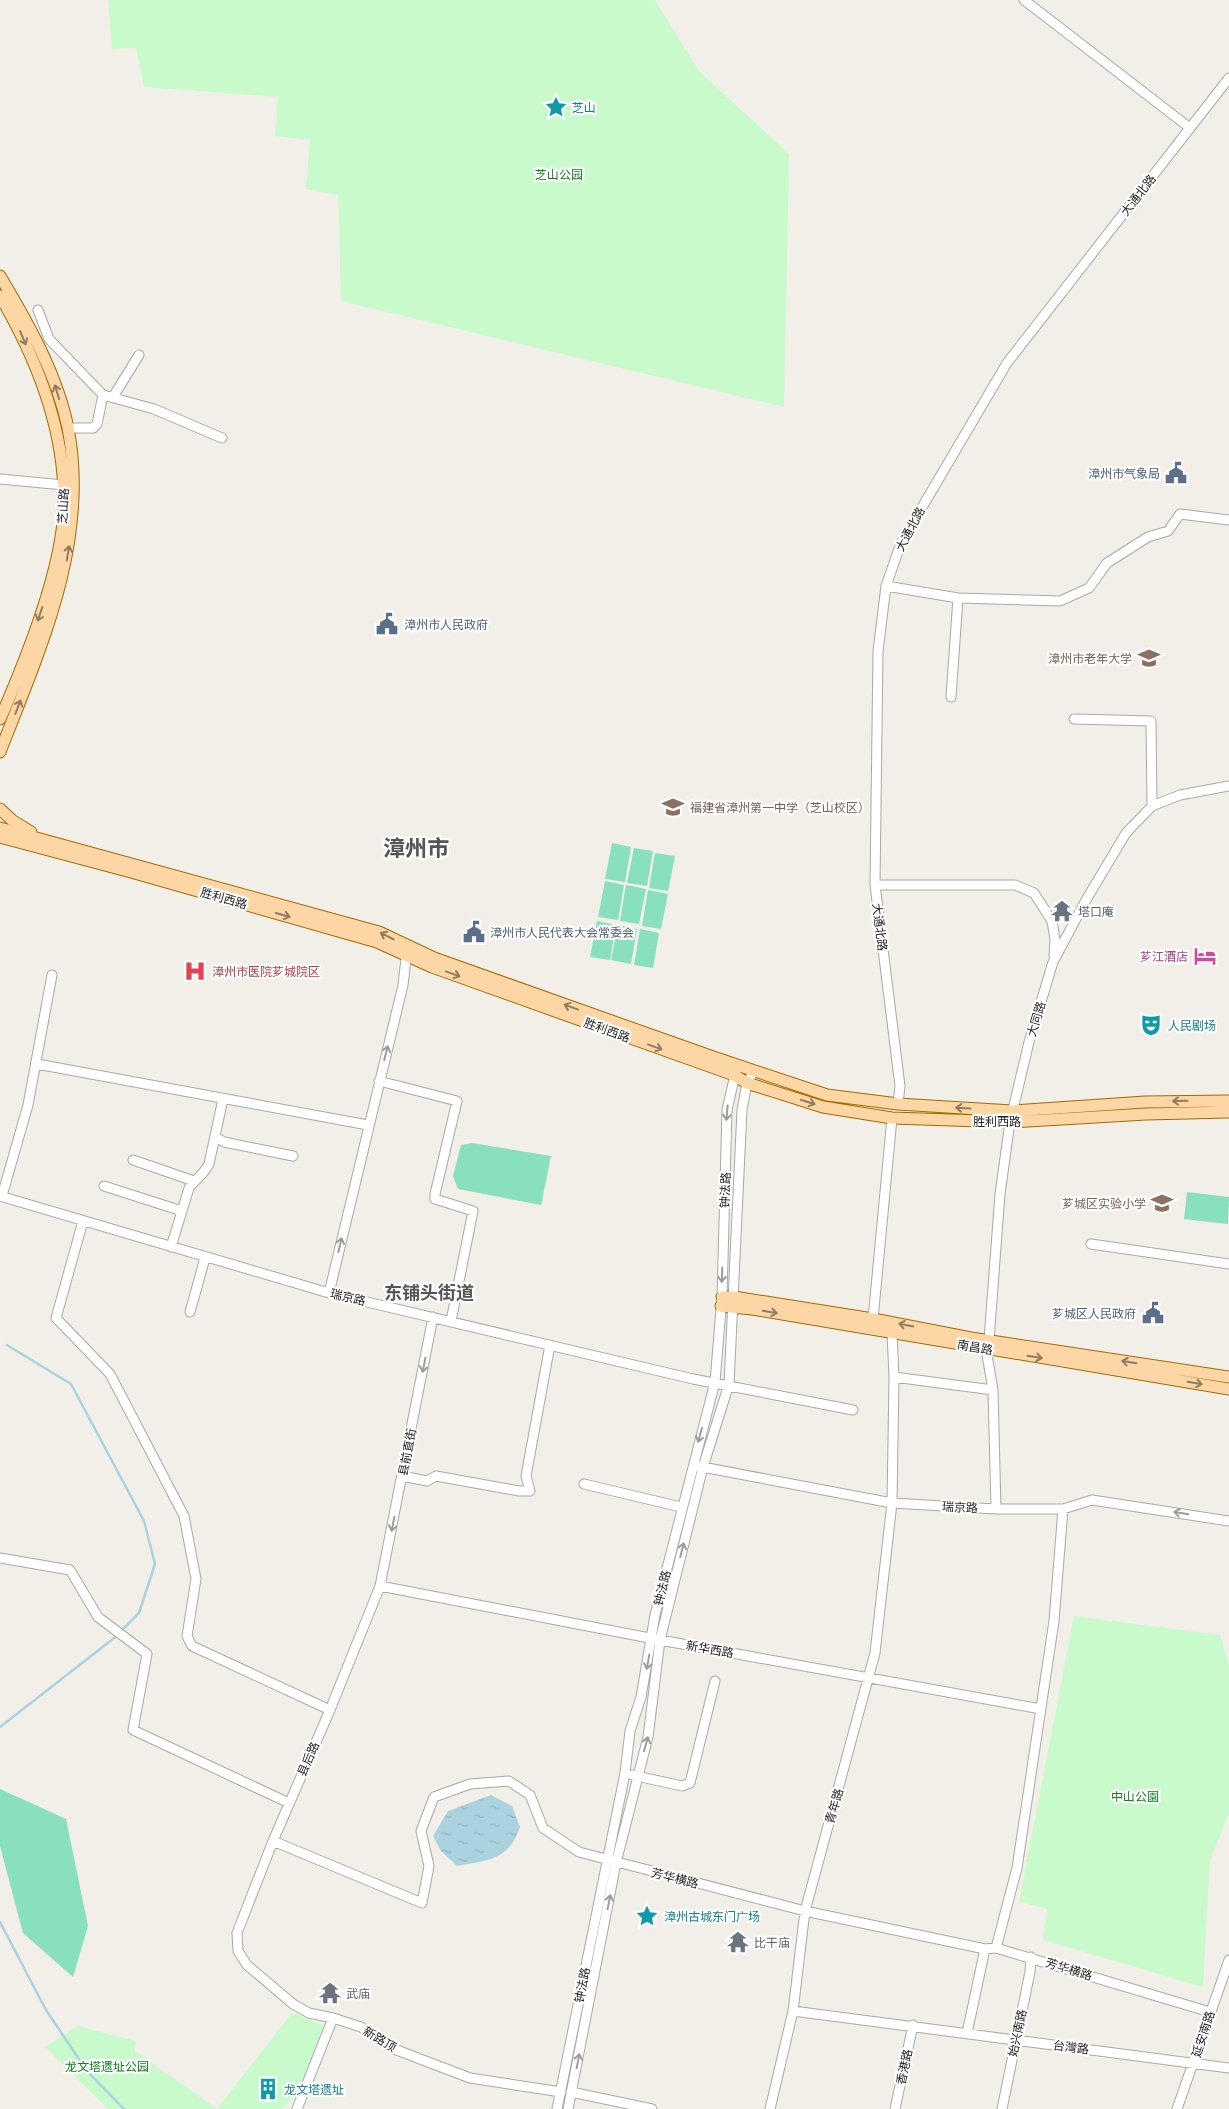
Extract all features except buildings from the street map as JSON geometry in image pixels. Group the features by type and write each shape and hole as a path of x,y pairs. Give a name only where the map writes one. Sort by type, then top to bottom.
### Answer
{"main road":[{"path":"0,276 29,325 53,381 68,428 74,484 72,525 65,568 28,680 0,752"},
{"name":"芝山路","path":"0,296 20,330 43,385 57,434 64,486 63,522 56,566 18,676 0,719"},
{"path":"0,809 13,821 41,838"},
{"path":"0,828 379,932 407,951"},
{"name":"胜利西路","path":"3,839 407,951 736,1070 747,1083 823,1107 892,1118 1229,1112"},
{"path":"736,1070 754,1071 827,1095 1011,1117"},
{"name":"胜利西路","path":"1011,1117 1145,1102 1229,1101"},
{"name":"南昌路","path":"722,1301 873,1319 988,1345 1229,1389"},
{"name":"南昌路","path":"734,1302 892,1334 1229,1377"}],"street":[{"path":"1024,0 1190,128"},
{"name":"大通北路","path":"898,1104 900,1086 875,885 878,651 886,586 900,542 1007,363 1229,78"},
{"path":"38,310 49,339 103,395 154,408 222,438"},
{"path":"113,397 139,355"},
{"path":"68,428 93,428 97,424 103,395"},
{"path":"0,479 64,486"},
{"path":"886,586 958,598 1060,601 1089,588 1107,563 1148,537 1168,532 1180,514 1229,520"},
{"path":"951,697 958,598"},
{"path":"1074,719 1152,721 1152,806"},
{"name":"大同路","path":"996,1509 993,1390 988,1345 1000,1194 1011,1117 1053,962 1086,900 1126,833 1152,806 1180,795 1229,786"},
{"path":"875,885 1015,885 1034,893 1052,921 1055,939 1053,962"},
{"path":"329,1293 403,985 407,951"},
{"path":"1,1195 28,1105 52,975"},
{"path":"37,1064 368,1125"},
{"name":"钟法路","path":"568,2109 616,1863 648,1737 656,1639 655,1616 681,1507 715,1382 722,1301 727,1110 736,1070"},
{"name":"钟法路","path":"557,2109 625,1773 630,1731 641,1697 703,1467 729,1384 742,1110 747,1083 754,1071"},
{"path":"379,1081 457,1101 435,1199 474,1211 451,1321"},
{"path":"171,1247 190,1188 194,1181 205,1173 207,1168 223,1099"},
{"path":"873,1319 892,1118"},
{"path":"215,1137 224,1142 293,1156"},
{"path":"133,1160 194,1181"},
{"path":"104,1186 182,1211"},
{"name":"瑞京路","path":"1,1195 206,1258 329,1293 693,1379 729,1384 853,1410"},
{"path":"83,1221 56,1318 110,1374 184,1516 196,1579 188,1636 192,1646 330,1710"},
{"path":"1091,1244 1229,1264"},
{"path":"190,1312 206,1258"},
{"name":"县前直街","path":"380,1586 433,1317"},
{"name":"青年路","path":"770,2109 793,2010 805,1911 876,1654 892,1503 894,1377 892,1334"},
{"path":"402,1476 427,1481 436,1476 519,1491 530,1491 526,1476 550,1345"},
{"path":"894,1377 993,1390"},
{"name":"瑞京路","path":"692,1465 892,1503 996,1509 1063,1509 1092,1500 1229,1521"},
{"path":"584,1484 681,1507"},
{"path":"996,1948 1017,1868 1054,1621 1063,1509"},
{"path":"0,1558 70,1570 98,1617 147,1654 133,1730 289,1803"},
{"name":"县后路","path":"238,1933 273,1841 330,1710 380,1586"},
{"name":"新华西路","path":"380,1586 656,1639 1041,1709"},
{"path":"625,1773 682,1786 690,1783 715,1681"},
{"name":"芳华横路","path":"273,1841 422,1903 429,1866 421,1831 434,1797 470,1784 508,1782 530,1795 543,1828 579,1852 805,1911 985,1949 996,1948 1210,2012"},
{"name":"新路顶","path":"238,1933 238,1951 247,1965 292,2004 309,2013 361,2027 394,2049 470,2078 561,2092"},
{"path":"967,2033 985,1949"},
{"name":"始兴南路","path":"1002,2109 1031,1957"},
{"name":"延安南路","path":"1177,2109 1229,1960"},
{"name":"台灣路","path":"793,2010 1229,2068"},
{"path":"297,2109 333,2018"},
{"name":"香港路","path":"895,2109 913,2025"},
{"path":"572,2092 652,2109"}],"green space":[{"name":"芝山公园","path":"108,0 655,0 699,71 789,154 784,407 341,301 338,195 306,189 310,140 275,136 278,97 144,87 136,48 112,49"},
{"path":"612,843 631,847 625,882 605,879"},
{"path":"634,848 653,851 647,886 627,883"},
{"path":"655,853 675,856 668,891 649,888"},
{"path":"605,881 624,885 618,920 598,917"},
{"path":"626,885 646,889 639,924 620,921"},
{"path":"648,890 668,894 661,929 642,926"},
{"path":"597,921 616,925 610,960 590,957"},
{"path":"618,925 637,929 631,964 611,960"},
{"path":"640,929 659,933 653,968 634,965"},
{"path":"472,1143 551,1156 541,1205 458,1189 453,1176 461,1145"},
{"path":"1187,1192 1229,1197 1228,1224 1184,1219"},
{"name":"中山公園","path":"1074,1616 1220,1635 1229,1666 1229,1813 1210,1861 1203,1987 1043,1940 1047,1909 1019,1902"},
{"path":"0,1789 66,1819 88,1926 73,1977 23,1933 0,1846"},
{"path":"292,2013 328,2027 295,2096 281,2109 217,2109"},
{"name":"龙文塔遗址公园","path":"77,2026 136,2041 135,2051 217,2109 108,2109 45,2047"}],"water":[{"path":"491,1795 512,1806 520,1827 515,1838 510,1847 496,1857 457,1866 441,1851 433,1836 448,1811"}],"waterway":[{"path":"7,1345 71,1384 144,1521 155,1564 139,1613 121,1631"},
{"path":"0,1727 118,1635"},
{"path":"0,1922 46,2010 87,2071 124,2109"}],"place":[{"name":"芝山","path":"556,107"},
{"name":"漳州市气象局","path":"1176,473"},
{"name":"漳州市人民政府","path":"387,624"},
{"name":"漳州市老年大学","path":"1149,658"},
{"name":"福建省漳州第一中学（芝山校区）","path":"673,807"},
{"name":"塔口庵","path":"1062,911"},
{"name":"漳州市人民代表大会常委会","path":"474,932"},
{"name":"芗江酒店","path":"1205,956"},
{"name":"漳州市医院芗城院区","path":"195,971"},
{"name":"人民剧场","path":"1151,1025"},
{"name":"芗城区实验小学","path":"1162,1203"},
{"name":"芗城区人民政府","path":"1153,1313"},
{"name":"漳州古城东门广场","path":"647,1916"},
{"name":"比干庙","path":"738,1942"},
{"name":"武庙","path":"330,1993"},
{"name":"龙文塔遗址","path":"268,2089"}],"district":[{"name":"漳州市","path":"416,847"},
{"name":"东铺头街道","path":"429,1292"}]}
